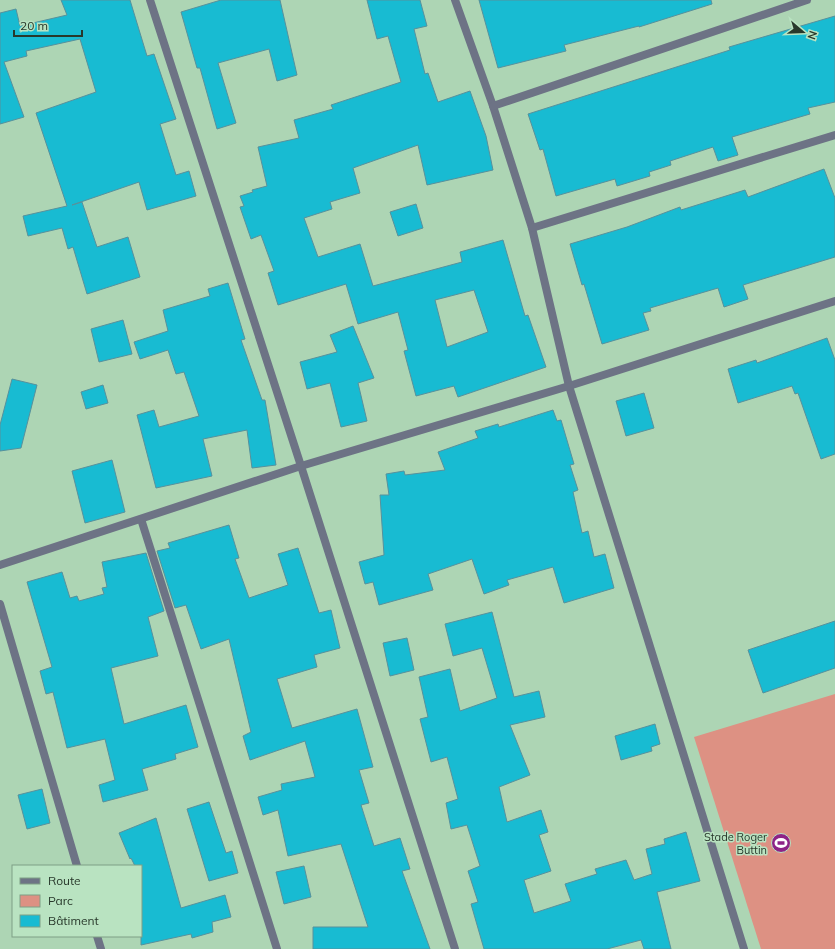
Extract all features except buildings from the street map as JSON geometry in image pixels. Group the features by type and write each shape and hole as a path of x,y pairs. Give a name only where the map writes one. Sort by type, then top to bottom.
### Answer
{"street":[{"path":"150,0 302,466 455,949"},
{"path":"456,0 494,106 532,228 569,386 744,949"},
{"path":"494,106 807,0"},
{"path":"532,228 835,135"},
{"path":"0,565 302,466 569,386 835,301"},
{"path":"141,519 277,949"},
{"path":"0,604 77,865"},
{"path":"97,937 101,949"}],"green space":[{"name":"Stade Roger Buttin","path":"835,694 835,949 761,949 694,737"}],"place":[{"name":"Stade Roger Buttin","path":"781,843"}]}
